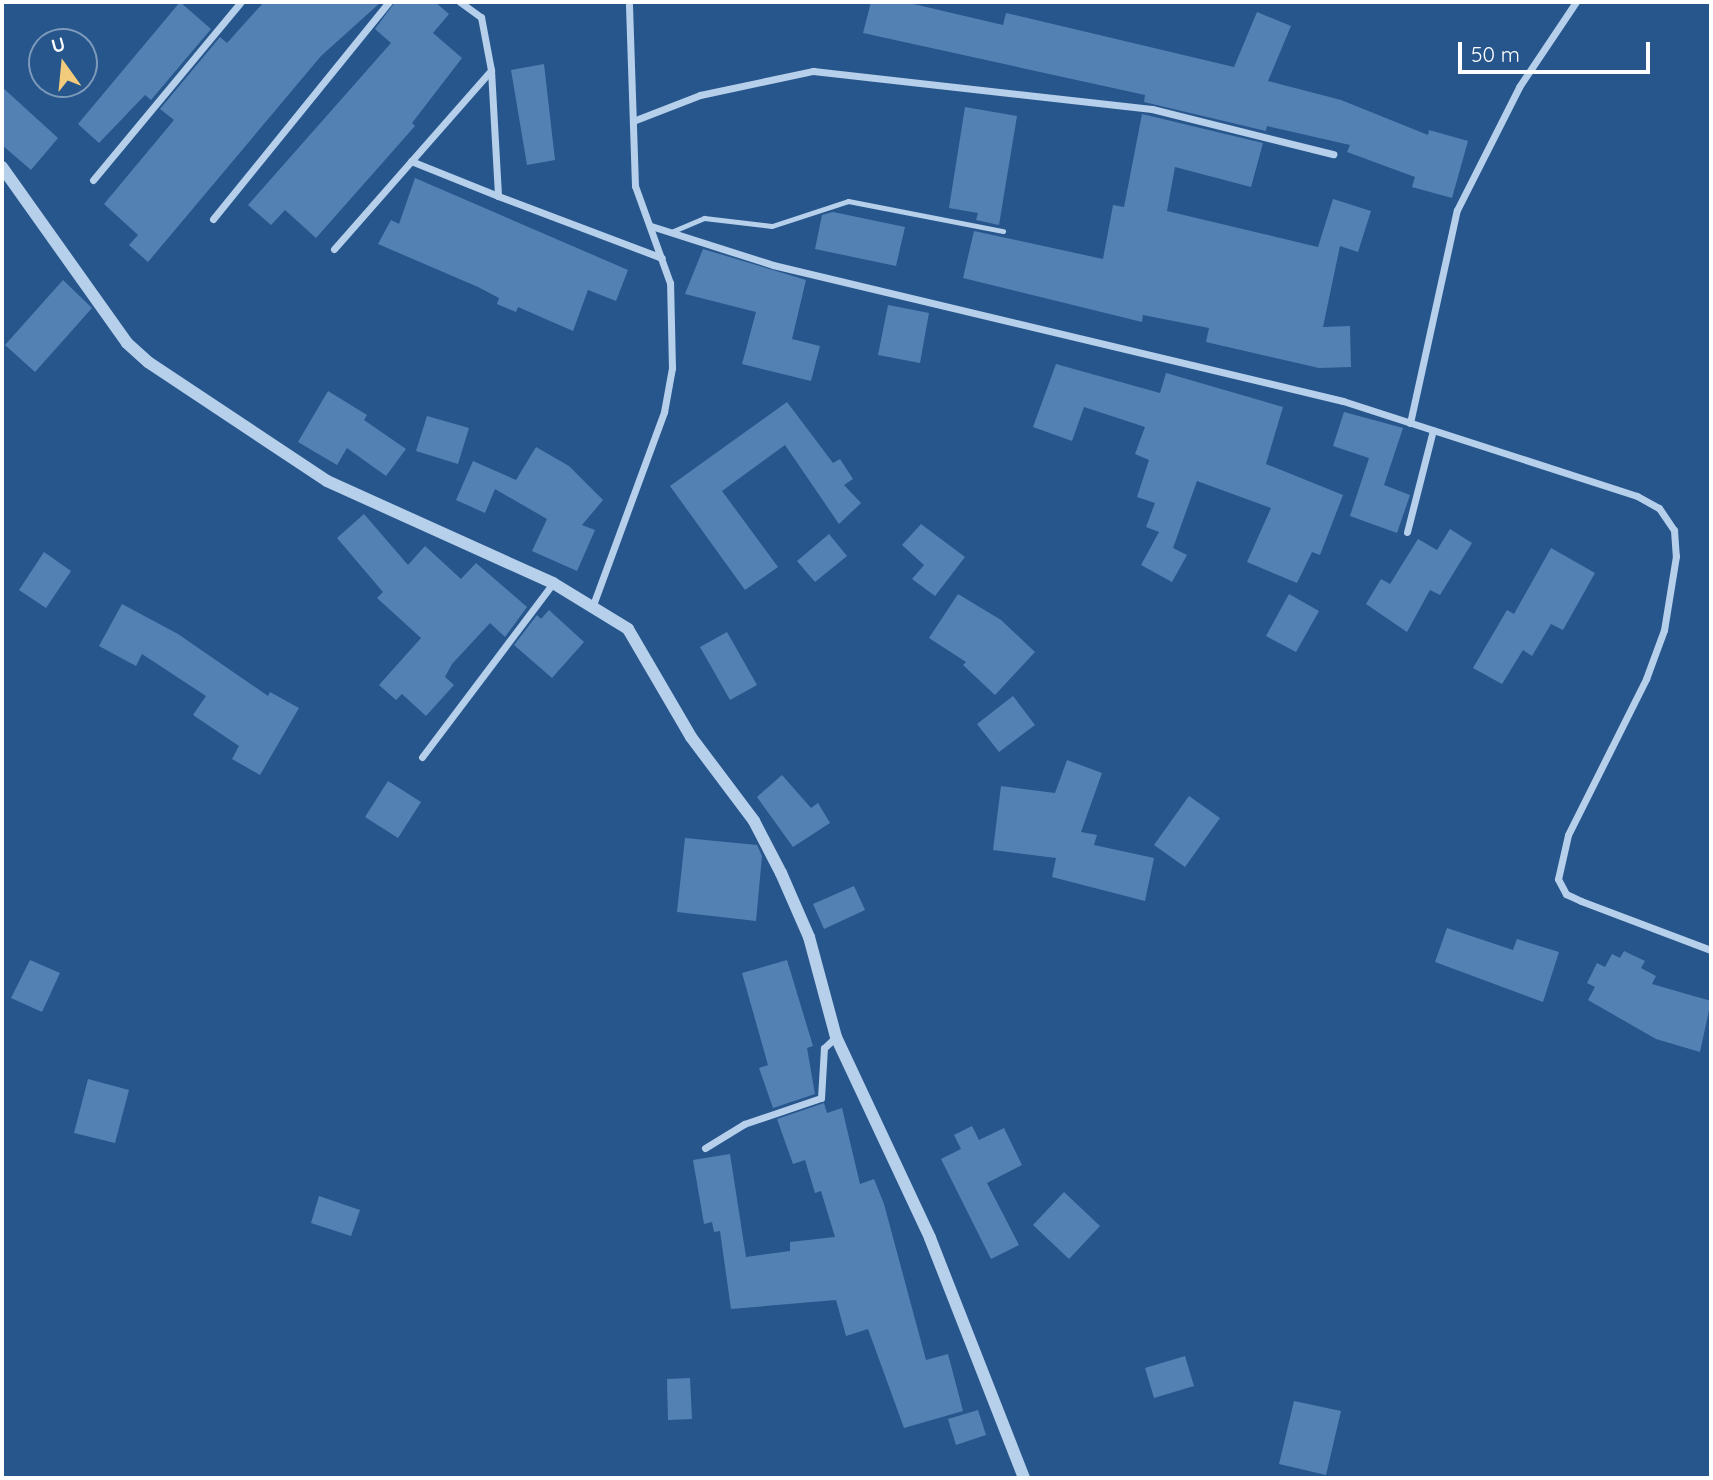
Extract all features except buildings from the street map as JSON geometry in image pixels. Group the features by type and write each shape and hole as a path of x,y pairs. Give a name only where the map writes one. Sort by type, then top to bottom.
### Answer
{"street":[{"path":"93,180 241,2"},
{"path":"213,219 389,2"},
{"path":"460,2 481,17 491,70 498,196"},
{"path":"593,605 637,492 670,379 675,320 662,258 635,186 629,2"},
{"path":"1410,423 1457,210 1519,87 1576,2"},
{"path":"334,249 491,70"},
{"path":"633,121 700,95 813,71 1153,109 1333,154"},
{"path":"411,161 662,258"},
{"path":"2,167 127,343 148,362 327,481 553,583 593,605 628,629 691,737 754,821 809,937 836,1037 930,1238 1024,1478"},
{"path":"650,226 773,265 1343,401 1637,496 1659,508 1674,530 1676,556 1656,656 1568,835 1558,878 1566,894 1711,950"},
{"path":"1407,532 1433,430"},
{"path":"422,757 553,583"},
{"path":"705,1148 744,1124 821,1098 824,1048 836,1037"}],"lane":[{"path":"671,232 704,218 772,226 848,201 1003,231"}]}
